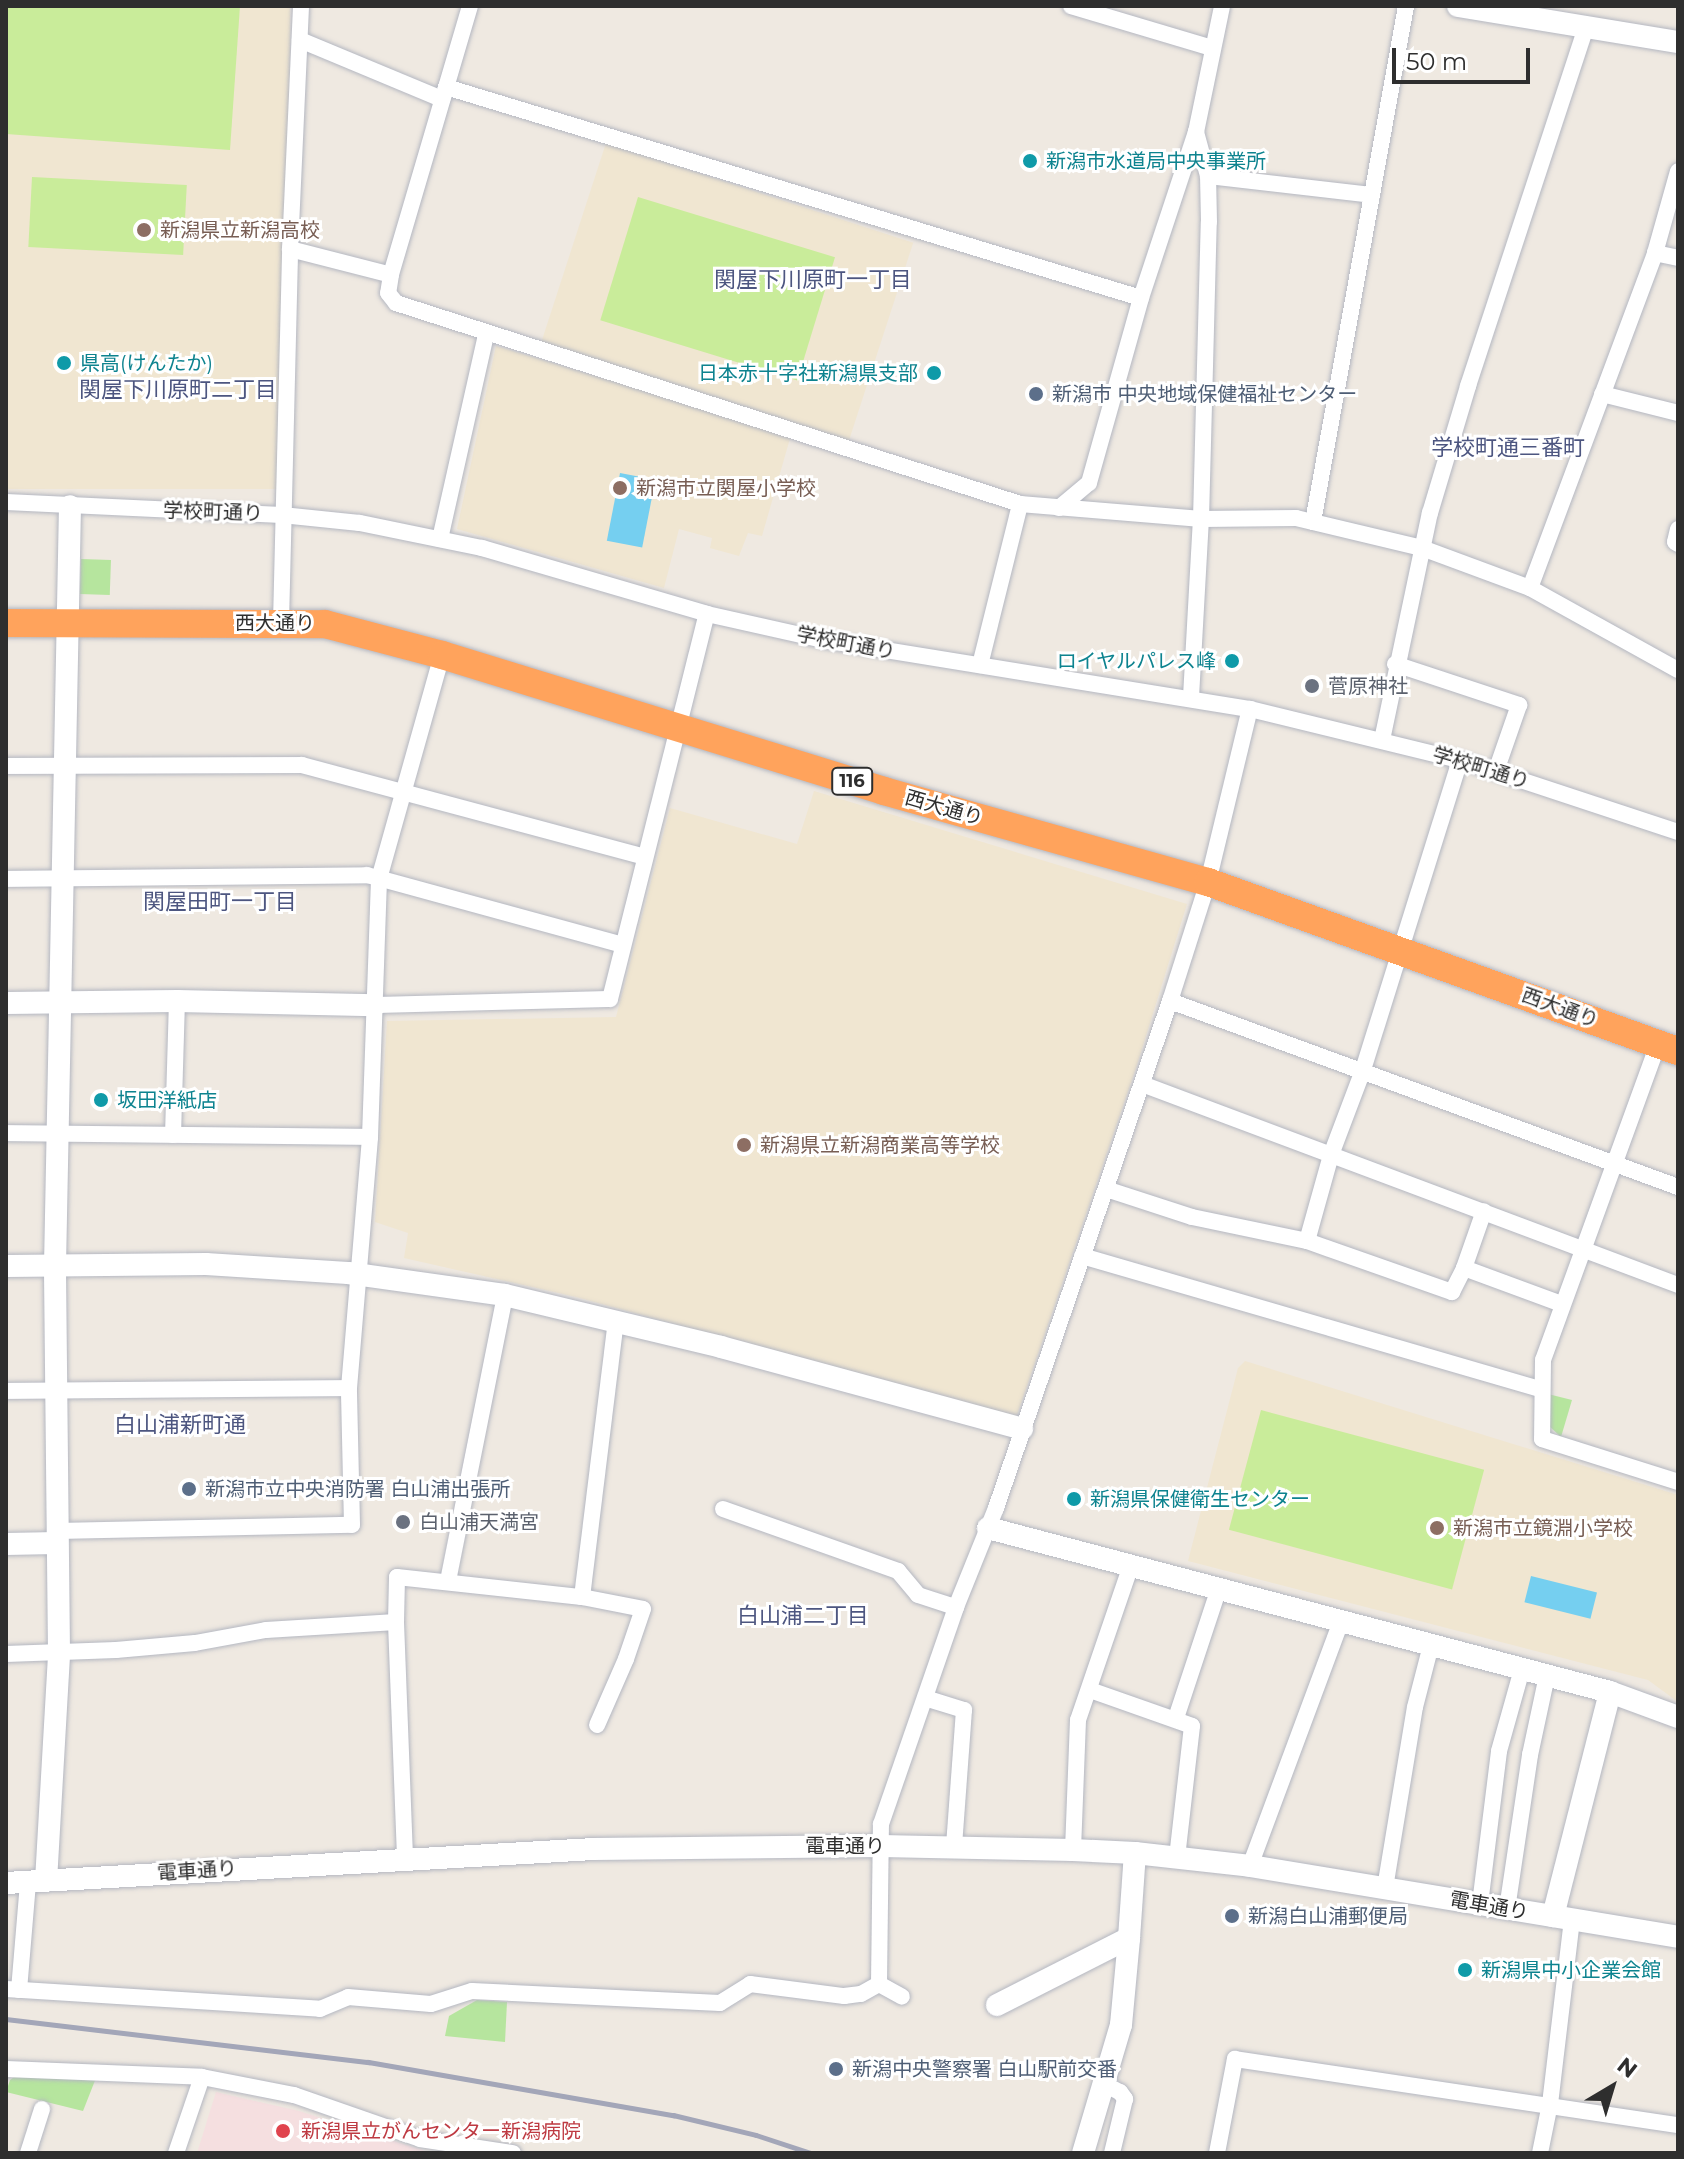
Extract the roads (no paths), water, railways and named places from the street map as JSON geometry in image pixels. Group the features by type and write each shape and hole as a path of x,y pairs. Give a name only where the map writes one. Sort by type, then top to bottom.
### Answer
{"highway":[{"name":"西大通り","path":"6,623 325,624 442,655 676,729 1208,882 1401,949 1668,1048"}],"street":[{"path":"281,623 290,249 301,6"},
{"path":"470,6 391,275 388,293 396,303 486,335 1020,504 1201,519 1296,518 1422,548 1530,588 1678,670"},
{"path":"1071,6 1212,48"},
{"path":"1059,508 1089,483 1141,298 1196,132 1222,6"},
{"path":"1313,522 1406,6"},
{"path":"1458,6 1678,42"},
{"path":"1382,740 1395,664 1422,548 1468,386 1587,25"},
{"path":"300,40 444,93 1141,298"},
{"path":"1191,697 1201,519 1208,176 1196,132"},
{"path":"1530,588 1655,253 1678,171"},
{"path":"1208,176 1372,195"},
{"path":"290,249 391,275"},
{"path":"1655,253 1678,258"},
{"path":"440,539 486,335"},
{"path":"1602,394 1678,413"},
{"name":"学校町通り","path":"6,502 282,515 360,523 482,548 707,614 823,640 1191,697 1250,709 1460,760 1678,832"},
{"path":"980,665 1020,504"},
{"path":"70,506 55,1266 59,1653 12,1989 320,2009 348,1997 431,2004 472,1991 720,2003 750,1984 844,1996 861,1994 879,1984"},
{"path":"1678,529 1675,542 1678,544"},
{"path":"6,1003 177,1001 375,1005 610,999 707,614"},
{"path":"6,1544 57,1537 352,1525 349,1388 370,1137 379,879 442,655"},
{"path":"1395,664 1519,705 1496,771"},
{"path":"879,1984 881,1824 956,1607 988,1528 1170,1001 1208,882 1250,709"},
{"path":"1307,1241 1331,1155 1362,1073 1460,760"},
{"path":"6,766 302,765 645,857"},
{"path":"6,879 367,875 623,945"},
{"path":"173,1135 177,1001"},
{"path":"1170,1001 1678,1187"},
{"path":"1668,1048 1612,1164 1543,1360 1540,1389 1542,1439 1678,1482"},
{"path":"1142,1084 1678,1285"},
{"path":"6,1133 370,1137"},
{"path":"1106,1189 1192,1217 1307,1241 1452,1292 1484,1211"},
{"path":"1082,1256 1540,1389"},
{"path":"6,1266 206,1264 360,1274 505,1295 616,1321 1022,1429"},
{"path":"1464,1268 1562,1304"},
{"path":"448,1581 505,1295"},
{"path":"582,1597 616,1321"},
{"path":"6,1391 349,1388"},
{"path":"723,1509 898,1571 918,1595 956,1607"},
{"path":"988,1528 1610,1692 1678,1717"},
{"path":"1073,1850 1078,1720 1131,1565"},
{"path":"405,1857 397,1577 582,1597 643,1609 626,1659 597,1725"},
{"path":"1176,1718 1219,1588"},
{"path":"1250,1866 1341,1621"},
{"path":"6,1654 195,1643 266,1630 396,1622"},
{"path":"1385,1888 1415,1707 1431,1645"},
{"path":"1480,1904 1499,1751 1522,1669"},
{"path":"1507,1909 1530,1755 1547,1676"},
{"path":"1090,1690 1192,1726 1177,1857"},
{"path":"1540,2153 1550,2104 1562,1918 1610,1692"},
{"path":"925,1698 964,1710 954,1847"},
{"name":"電車通り","path":"27,1882 405,1857 593,1849 881,1846 1073,1850 1135,1853 1250,1866 1678,1937"},
{"path":"1083,2153 1106,2085 1121,2025 1135,1853"},
{"path":"997,2005 1129,1938"},
{"path":"879,1984 902,1997"},
{"path":"1217,2153 1235,2059 1678,2125"},
{"path":"6,2069 202,2077 294,2095 420,2139 513,2153"},
{"path":"176,2153 202,2077"},
{"path":"1106,2085 1120,2092 1125,2099 1112,2153"},
{"path":"28,2153 42,2109"}],"water":[{"path":"620,473 655,480 642,548 607,541"},
{"path":"1531,1576 1597,1592 1590,1619 1524,1602"}],"railway":[{"path":"6,2019 368,2062 673,2115 756,2135 810,2153"}],"place":[{"name":"新潟市水道局中央事業所","path":"1030,161"},
{"name":"新潟県立新潟高校","path":"144,230"},
{"name":"県高(けんたか)","path":"64,363"},
{"name":"日本赤十字社新潟県支部","path":"934,373"},
{"name":"新潟市 中央地域保健福祉センター","path":"1036,394"},
{"name":"新潟市立関屋小学校","path":"620,488"},
{"name":"ロイヤルパレス峰","path":"1232,661"},
{"name":"菅原神社","path":"1312,686"},
{"name":"坂田洋紙店","path":"101,1100"},
{"name":"新潟県立新潟商業高等学校","path":"744,1145"},
{"name":"新潟市立中央消防署 白山浦出張所","path":"189,1489"},
{"name":"新潟県保健衛生センター","path":"1074,1499"},
{"name":"白山浦天満宮","path":"403,1522"},
{"name":"新潟市立鏡淵小学校","path":"1437,1528"},
{"name":"新潟白山浦郵便局","path":"1232,1916"},
{"name":"新潟県中小企業会館","path":"1465,1970"},
{"name":"新潟中央警察署 白山駅前交番","path":"836,2069"},
{"name":"新潟県立がんセンター新潟病院","path":"283,2131"}],"district":[{"name":"関屋下川原町一丁目","path":"813,280"},
{"name":"関屋下川原町二丁目","path":"178,390"},
{"name":"学校町通三番町","path":"1508,448"},
{"name":"関屋田町一丁目","path":"220,902"},
{"name":"白山浦新町通","path":"180,1425"},
{"name":"白山浦二丁目","path":"803,1616"}]}
